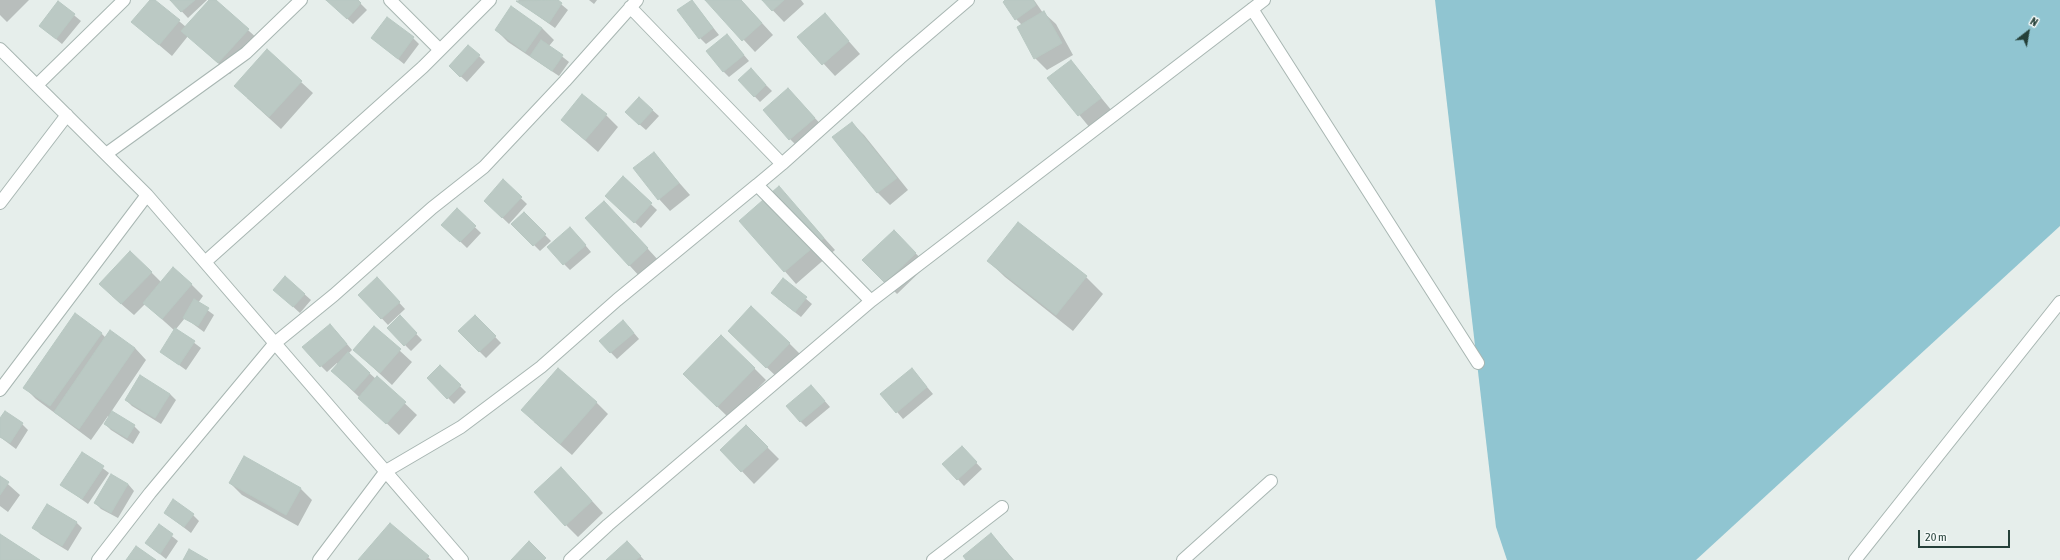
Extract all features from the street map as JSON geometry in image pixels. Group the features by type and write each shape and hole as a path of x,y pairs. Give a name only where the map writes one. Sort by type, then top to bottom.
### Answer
{"street":[{"path":"37,86 124,0"},
{"path":"106,154 246,53 301,0"},
{"path":"390,0 440,50"},
{"path":"205,262 440,50 490,0"},
{"path":"319,560 386,471 461,427 541,367 617,300 782,164 968,0"},
{"path":"570,560 614,520 871,301 1264,0"},
{"path":"98,560 150,493 275,343 334,296 432,208 484,167 565,81 633,4 782,164"},
{"path":"1252,9 1478,363"},
{"path":"0,49 147,195 462,560"},
{"path":"0,202 67,115"},
{"path":"757,185 871,301"},
{"path":"0,390 147,195"},
{"path":"1855,560 2060,302"},
{"path":"1183,560 1271,482"},
{"path":"933,560 1002,507"}],"water":[{"path":"1435,0 2060,0 2060,226 1696,560 1507,560 1496,527"}],"building":[{"path":"150,0 155,0 180,20 159,45 131,22"},
{"path":"170,0 195,0 181,12"},
{"path":"209,0 216,0 249,29 218,63 181,31"},
{"path":"326,0 358,0 361,3 347,19"},
{"path":"558,0 562,3 549,23 516,1"},
{"path":"692,0 713,28 699,39 677,10"},
{"path":"705,0 741,0 762,23 742,41"},
{"path":"762,0 784,0 772,11"},
{"path":"1005,0 1033,0 1036,5 1015,20 1003,2"},
{"path":"58,1 75,14 56,39 39,26"},
{"path":"511,6 542,28 525,52 495,30"},
{"path":"1044,11 1062,43 1034,59 1017,27"},
{"path":"825,13 849,41 822,65 797,37"},
{"path":"387,17 414,37 398,59 371,38"},
{"path":"727,34 744,55 723,72 706,51"},
{"path":"541,40 563,55 552,71 530,56"},
{"path":"468,45 480,55 460,77 449,66"},
{"path":"267,49 302,81 269,117 234,86"},
{"path":"1071,60 1101,98 1078,116 1047,78"},
{"path":"751,68 766,85 754,97 738,80"},
{"path":"788,88 815,118 789,140 763,110"},
{"path":"582,94 607,114 585,140 561,120"},
{"path":"639,97 653,110 639,125 625,112"},
{"path":"852,122 897,178 877,193 832,137"},
{"path":"654,152 679,183 658,200 633,168"},
{"path":"623,176 652,203 634,223 605,196"},
{"path":"503,179 522,197 502,218 484,201"},
{"path":"779,186 824,238 784,272 739,221"},
{"path":"604,201 648,248 629,266 585,218"},
{"path":"457,208 476,226 460,242 441,225"},
{"path":"524,212 546,234 533,246 511,224"},
{"path":"1018,222 1087,276 1056,315 987,261"},
{"path":"570,227 586,245 563,265 547,247"},
{"path":"894,230 916,253 885,283 862,260"},
{"path":"130,251 152,272 121,304 99,284"},
{"path":"173,267 192,284 162,319 143,303"},
{"path":"285,276 305,294 293,307 273,290"},
{"path":"377,277 400,302 381,319 358,295"},
{"path":"783,278 807,297 795,312 771,293"},
{"path":"194,299 209,308 198,326 183,318"},
{"path":"751,306 790,343 766,368 728,331"},
{"path":"75,313 102,333 50,406 23,388"},
{"path":"400,315 417,333 404,346 387,328"},
{"path":"475,315 496,336 479,352 458,331"},
{"path":"623,320 634,333 610,353 599,341"},
{"path":"330,324 347,344 320,367 302,347"},
{"path":"374,326 401,349 380,373 353,350"},
{"path":"175,328 195,341 179,365 160,352"},
{"path":"110,330 135,348 79,429 54,412"},
{"path":"721,335 755,368 717,407 683,374"},
{"path":"348,352 370,373 354,391 331,371"},
{"path":"440,365 461,385 447,399 427,378"},
{"path":"558,368 597,402 560,444 521,410"},
{"path":"912,368 927,387 896,413 880,394"},
{"path":"140,375 170,394 155,418 125,400"},
{"path":"377,376 406,402 386,424 358,398"},
{"path":"811,385 825,401 800,422 786,406"},
{"path":"5,411 23,423 10,443 0,437 0,418"},
{"path":"112,411 135,425 127,438 104,424"},
{"path":"746,425 768,447 741,472 720,450"},
{"path":"962,446 977,462 957,480 942,464"},
{"path":"82,452 104,466 82,499 60,485"},
{"path":"244,456 301,488 286,515 229,483"},
{"path":"561,467 592,501 565,526 534,492"},
{"path":"111,474 128,484 111,513 94,503"},
{"path":"0,476 9,482 0,495"},
{"path":"173,499 194,514 184,527 164,513"},
{"path":"47,504 77,522 62,546 32,528"},
{"path":"390,523 429,556 425,560 358,560"},
{"path":"159,524 173,534 160,554 145,543"},
{"path":"991,533 1013,560 966,560 963,556"},
{"path":"0,534 40,560 0,560"},
{"path":"529,541 546,558 544,560 511,560"},
{"path":"627,541 641,556 636,560 606,560"},
{"path":"136,546 156,560 126,560"},
{"path":"189,549 208,560 183,560"}]}
